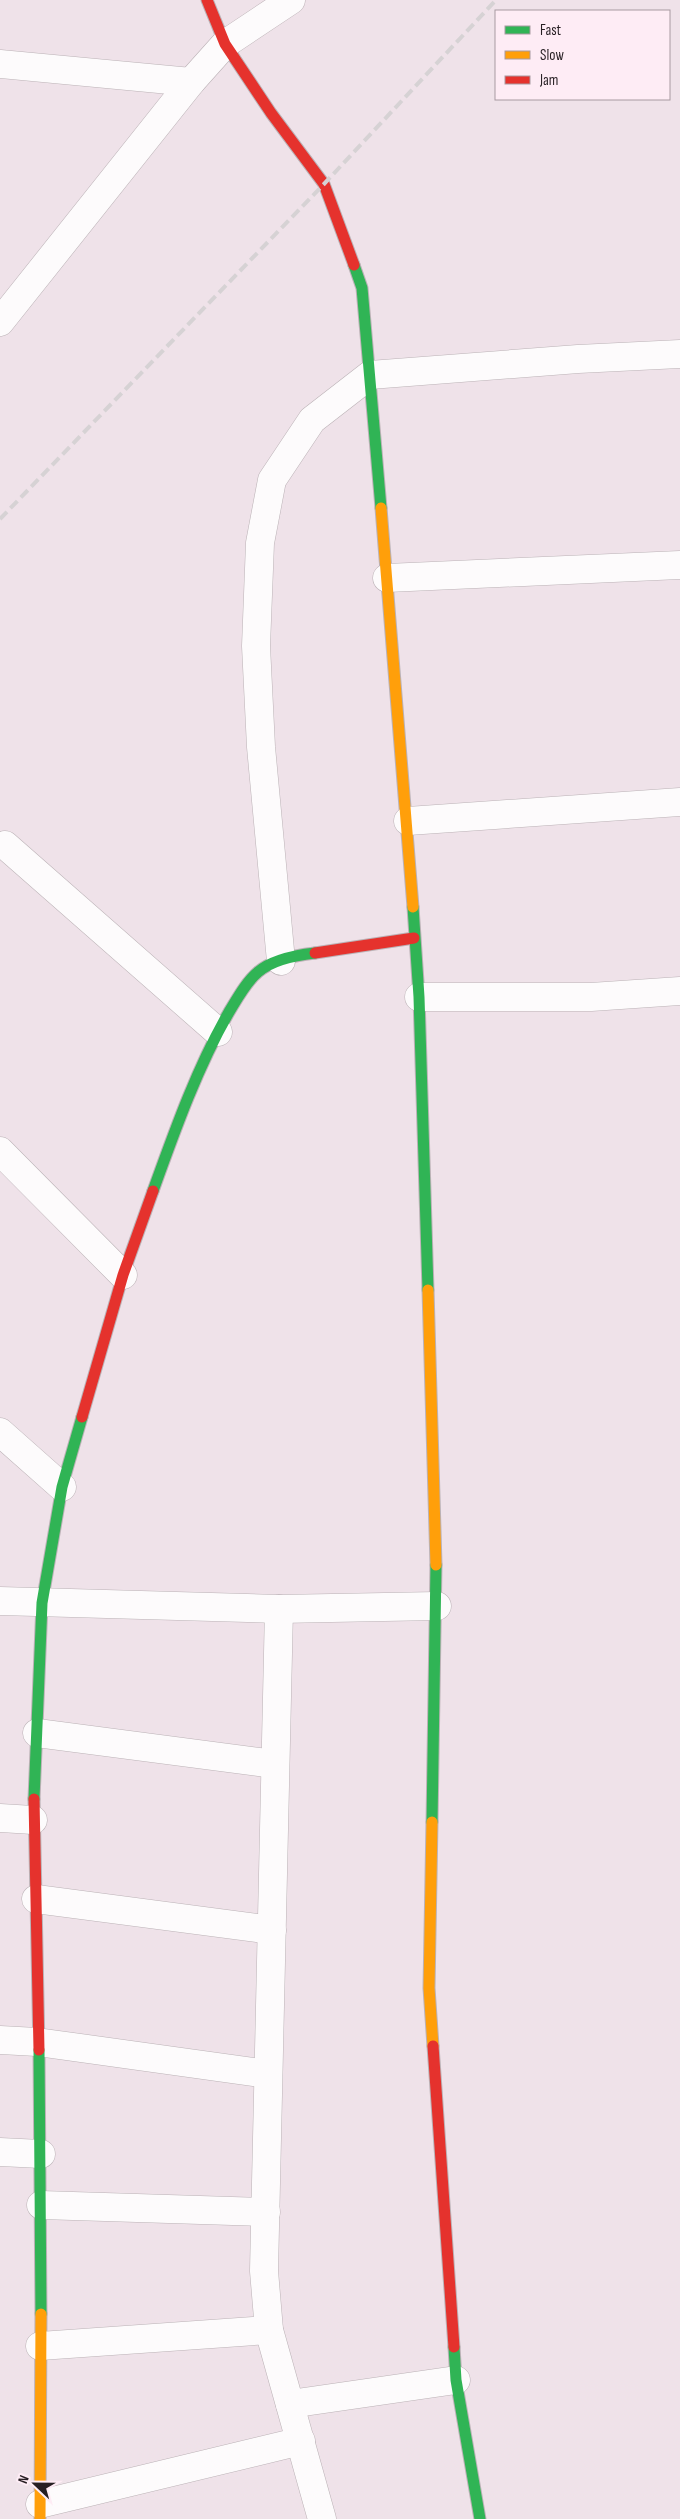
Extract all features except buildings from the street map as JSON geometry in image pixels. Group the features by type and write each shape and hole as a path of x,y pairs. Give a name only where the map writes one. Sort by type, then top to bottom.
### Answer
{"street":[{"path":"207,0 225,44 271,113 324,184 362,288 408,821 419,997 437,1606 429,1988 456,2380 480,2519"},
{"path":"0,322 191,82 225,44 291,0"},
{"path":"0,64 191,82"},
{"path":"281,961 261,748 256,646 260,543 272,480 312,420 370,374 680,354"},
{"path":"387,578 680,565"},
{"path":"408,821 680,802"},
{"path":"5,845 218,1032"},
{"path":"301,2441 40,2512 41,2154 33,1820 42,1603 62,1487 123,1275 174,1132 218,1032 238,997 258,972 281,961 306,954 414,938"},
{"path":"419,997 592,997 680,991"},
{"path":"0,1151 123,1275"},
{"path":"0,1432 62,1487"},
{"path":"0,1601 279,1609 437,1606"},
{"path":"279,1609 264,2271 269,2330 322,2519"},
{"path":"37,1732 275,1764"},
{"path":"0,1818 33,1820"},
{"path":"36,1899 272,1930"},
{"path":"0,2040 37,2042 268,2074"},
{"path":"0,2152 41,2154"},
{"path":"40,2205 266,2212"},
{"path":"40,2346 269,2330"},
{"path":"290,2404 456,2380"}],"railway":[{"path":"0,519 324,184 496,0"}],"traffic: fast":[{"path":"354,265 362,288 381,508"},
{"path":"413,907 419,997 428,1290"},
{"path":"153,1191 178,1122 197,1077 217,1033 242,991 258,972 270,964 315,953"},
{"path":"34,1799 42,1603 62,1487 82,1417"},
{"path":"432,1822 436,1565"},
{"path":"39,2050 41,2314"},
{"path":"454,2347 456,2380 480,2519"}],"traffic: slow":[{"path":"381,508 413,907"},
{"path":"428,1290 436,1565"},
{"path":"432,1822 429,1988 433,2046"},
{"path":"40,2519 41,2314"}],"traffic: jam":[{"path":"207,0 225,44 271,113 324,184 354,265"},
{"path":"315,953 414,938"},
{"path":"82,1417 123,1275 153,1191"},
{"path":"34,1799 39,2050"},
{"path":"433,2046 454,2347"}]}
